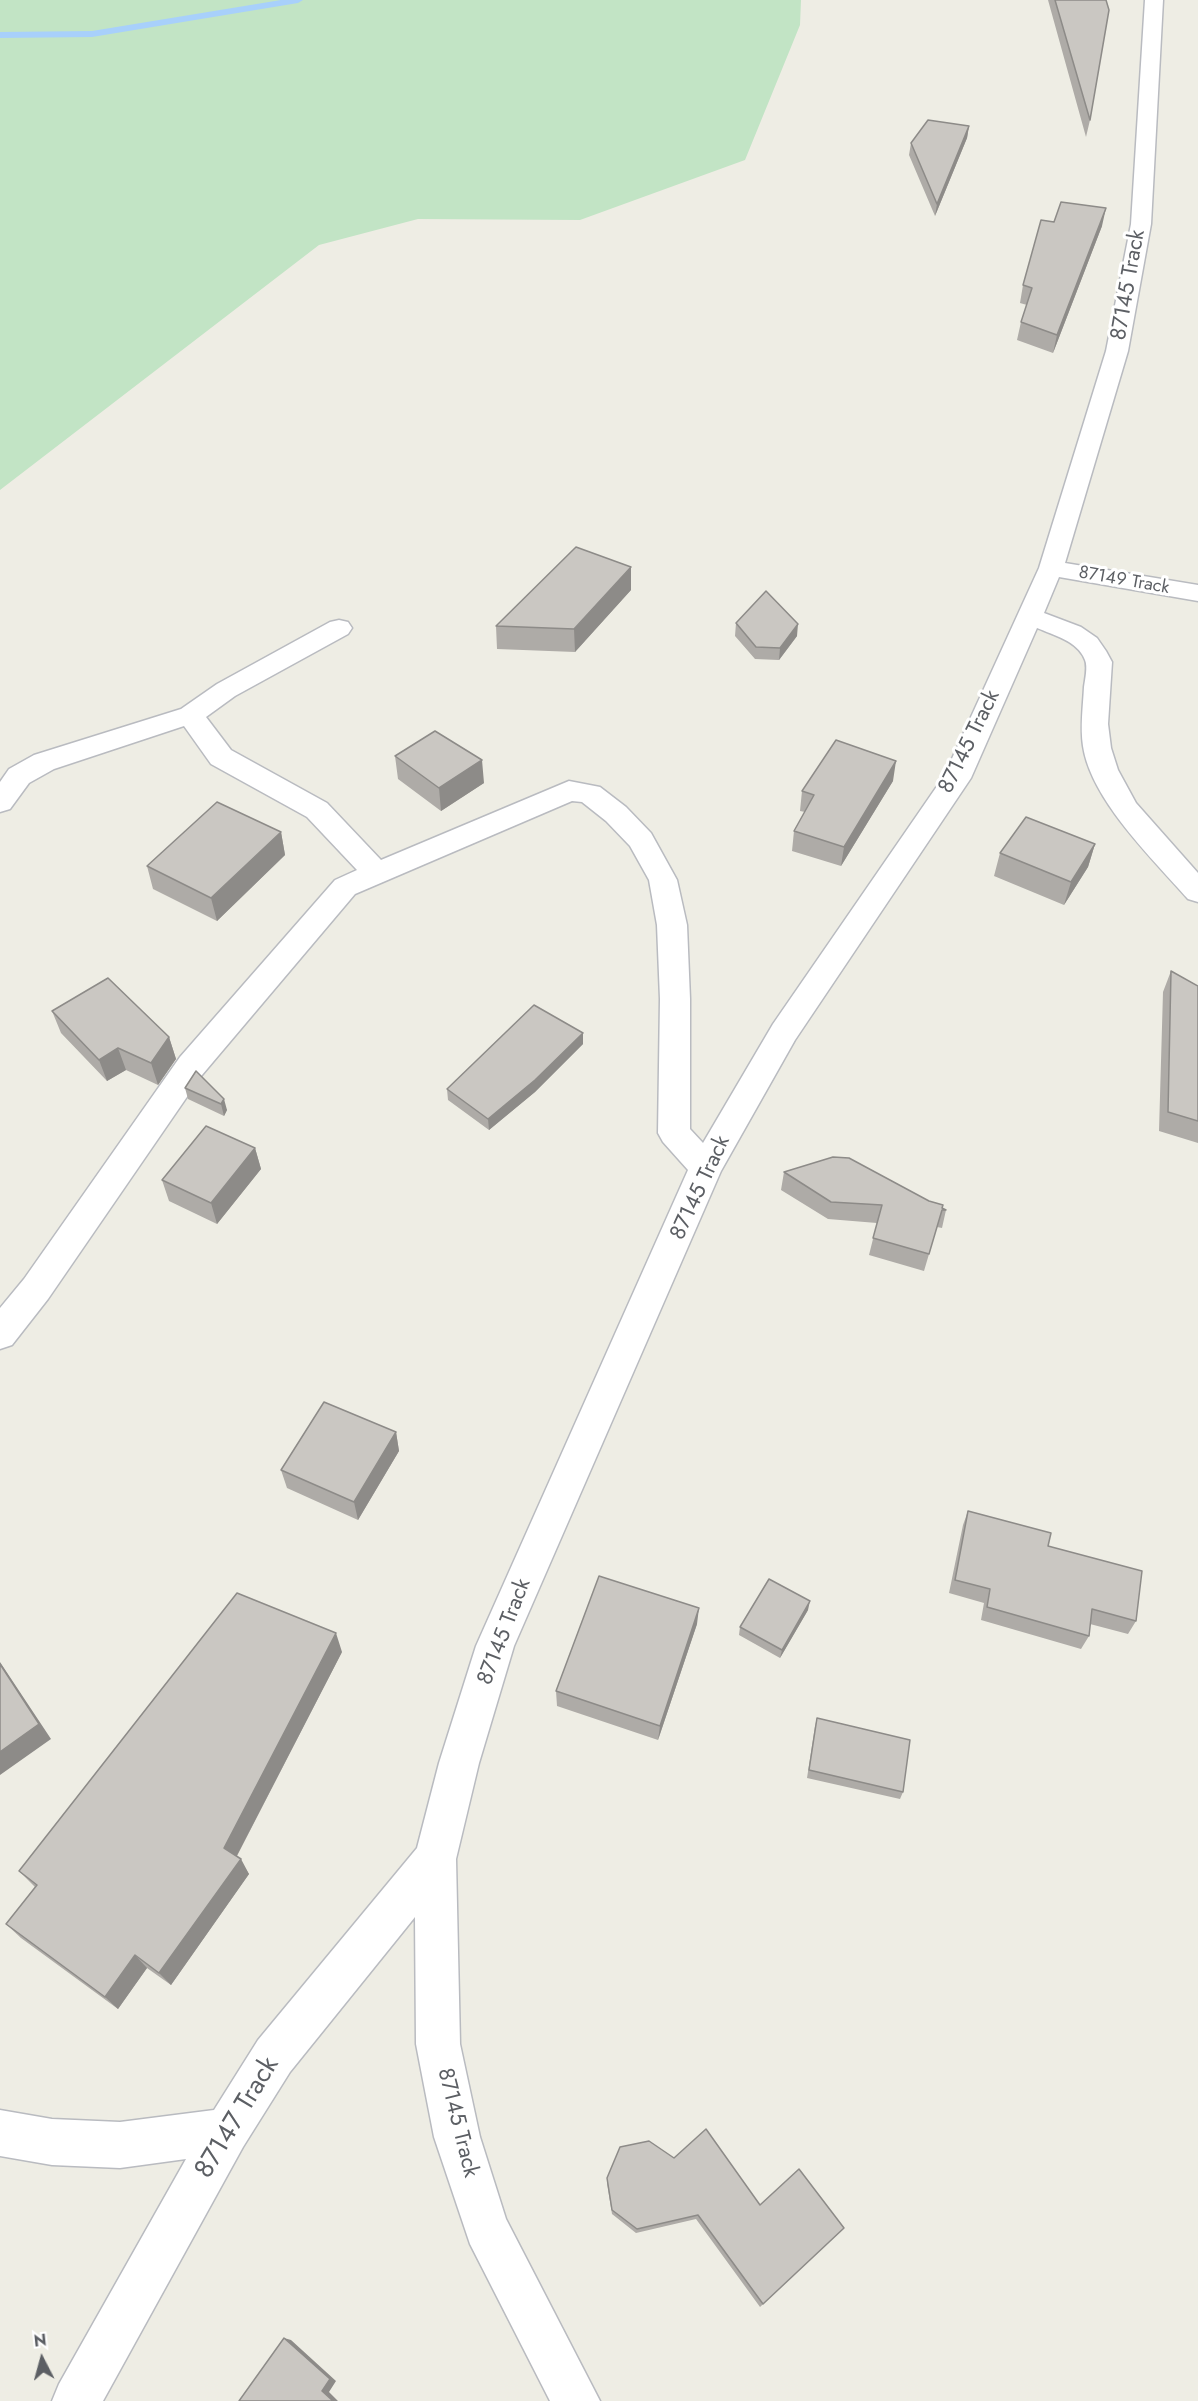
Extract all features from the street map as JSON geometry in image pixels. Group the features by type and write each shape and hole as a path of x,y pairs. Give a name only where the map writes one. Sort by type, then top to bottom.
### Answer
{"street":[{"name":"87145 Track","path":"576,2401 486,2228 457,2138 438,2044 435,1859 459,1763 495,1646 706,1167 784,1032 957,778 1051,568 1117,351 1141,224 1154,0"},
{"name":"87149 Track","path":"1051,568 1198,593"},
{"path":"1029,616 1072,633 1094,651 1099,662 1095,724 1097,748 1104,770 1126,810 1198,892"},
{"path":"0,802 19,776 44,762 190,715 226,690 339,628"},
{"path":"190,715 222,757 316,810 377,873"},
{"path":"0,1334 36,1289 191,1065 345,887 569,791 590,794 615,814 640,840 663,880 672,925 675,999 674,1133 706,1167"},
{"name":"87147 Track","path":"76,2401 227,2131 274,2056 435,1859"},
{"path":"0,2133 5,2136 52,2142 120,2145 227,2131"}],"green space":[{"path":"0,0 801,0 800,25 745,160 580,220 418,219 319,245 0,490"}],"building":[{"path":"1055,0 1106,0 1109,10 1090,120"},
{"path":"928,120 969,126 937,204 911,143"},
{"path":"1061,202 1106,208 1057,335 1021,322 1032,288 1023,285 1041,220 1054,222"},
{"path":"576,547 631,567 574,629 496,626"},
{"path":"766,591 798,624 780,648 756,647 736,623"},
{"path":"435,731 482,760 439,788 395,756"},
{"path":"836,740 896,761 844,847 794,831 814,795 802,791"},
{"path":"217,802 281,832 211,898 147,866"},
{"path":"1026,817 1095,844 1071,882 1000,853"},
{"path":"1171,971 1198,986 1198,1121 1168,1112"},
{"path":"108,978 169,1037 151,1063 118,1048 99,1060 52,1011"},
{"path":"534,1005 583,1033 535,1080 488,1119 447,1089"},
{"path":"196,1071 224,1099 221,1104 185,1088"},
{"path":"206,1126 255,1148 211,1203 162,1180"},
{"path":"833,1157 849,1158 929,1201 943,1205 942,1208 946,1210 942,1210 929,1254 873,1238 882,1205 831,1202 784,1172"},
{"path":"324,1402 396,1432 354,1502 281,1470"},
{"path":"968,1511 1051,1533 1048,1546 1142,1571 1136,1621 1092,1609 1089,1636 987,1607 990,1589 955,1580"},
{"path":"599,1576 699,1608 660,1726 556,1691"},
{"path":"769,1579 810,1601 782,1650 740,1627"},
{"path":"237,1593 336,1633 224,1848 241,1859 159,1973 135,1955 105,1997 6,1924 37,1885 19,1871"},
{"path":"0,1664 39,1724 0,1752"},
{"path":"817,1718 910,1740 903,1792 809,1770"},
{"path":"706,2129 760,2205 799,2169 844,2228 763,2304 698,2215 637,2229 612,2210 607,2178 620,2147 649,2141 674,2158"},
{"path":"284,2338 330,2379 322,2391 333,2401 239,2401"}],"waterway":[{"path":"0,35 92,34 298,0"}]}
